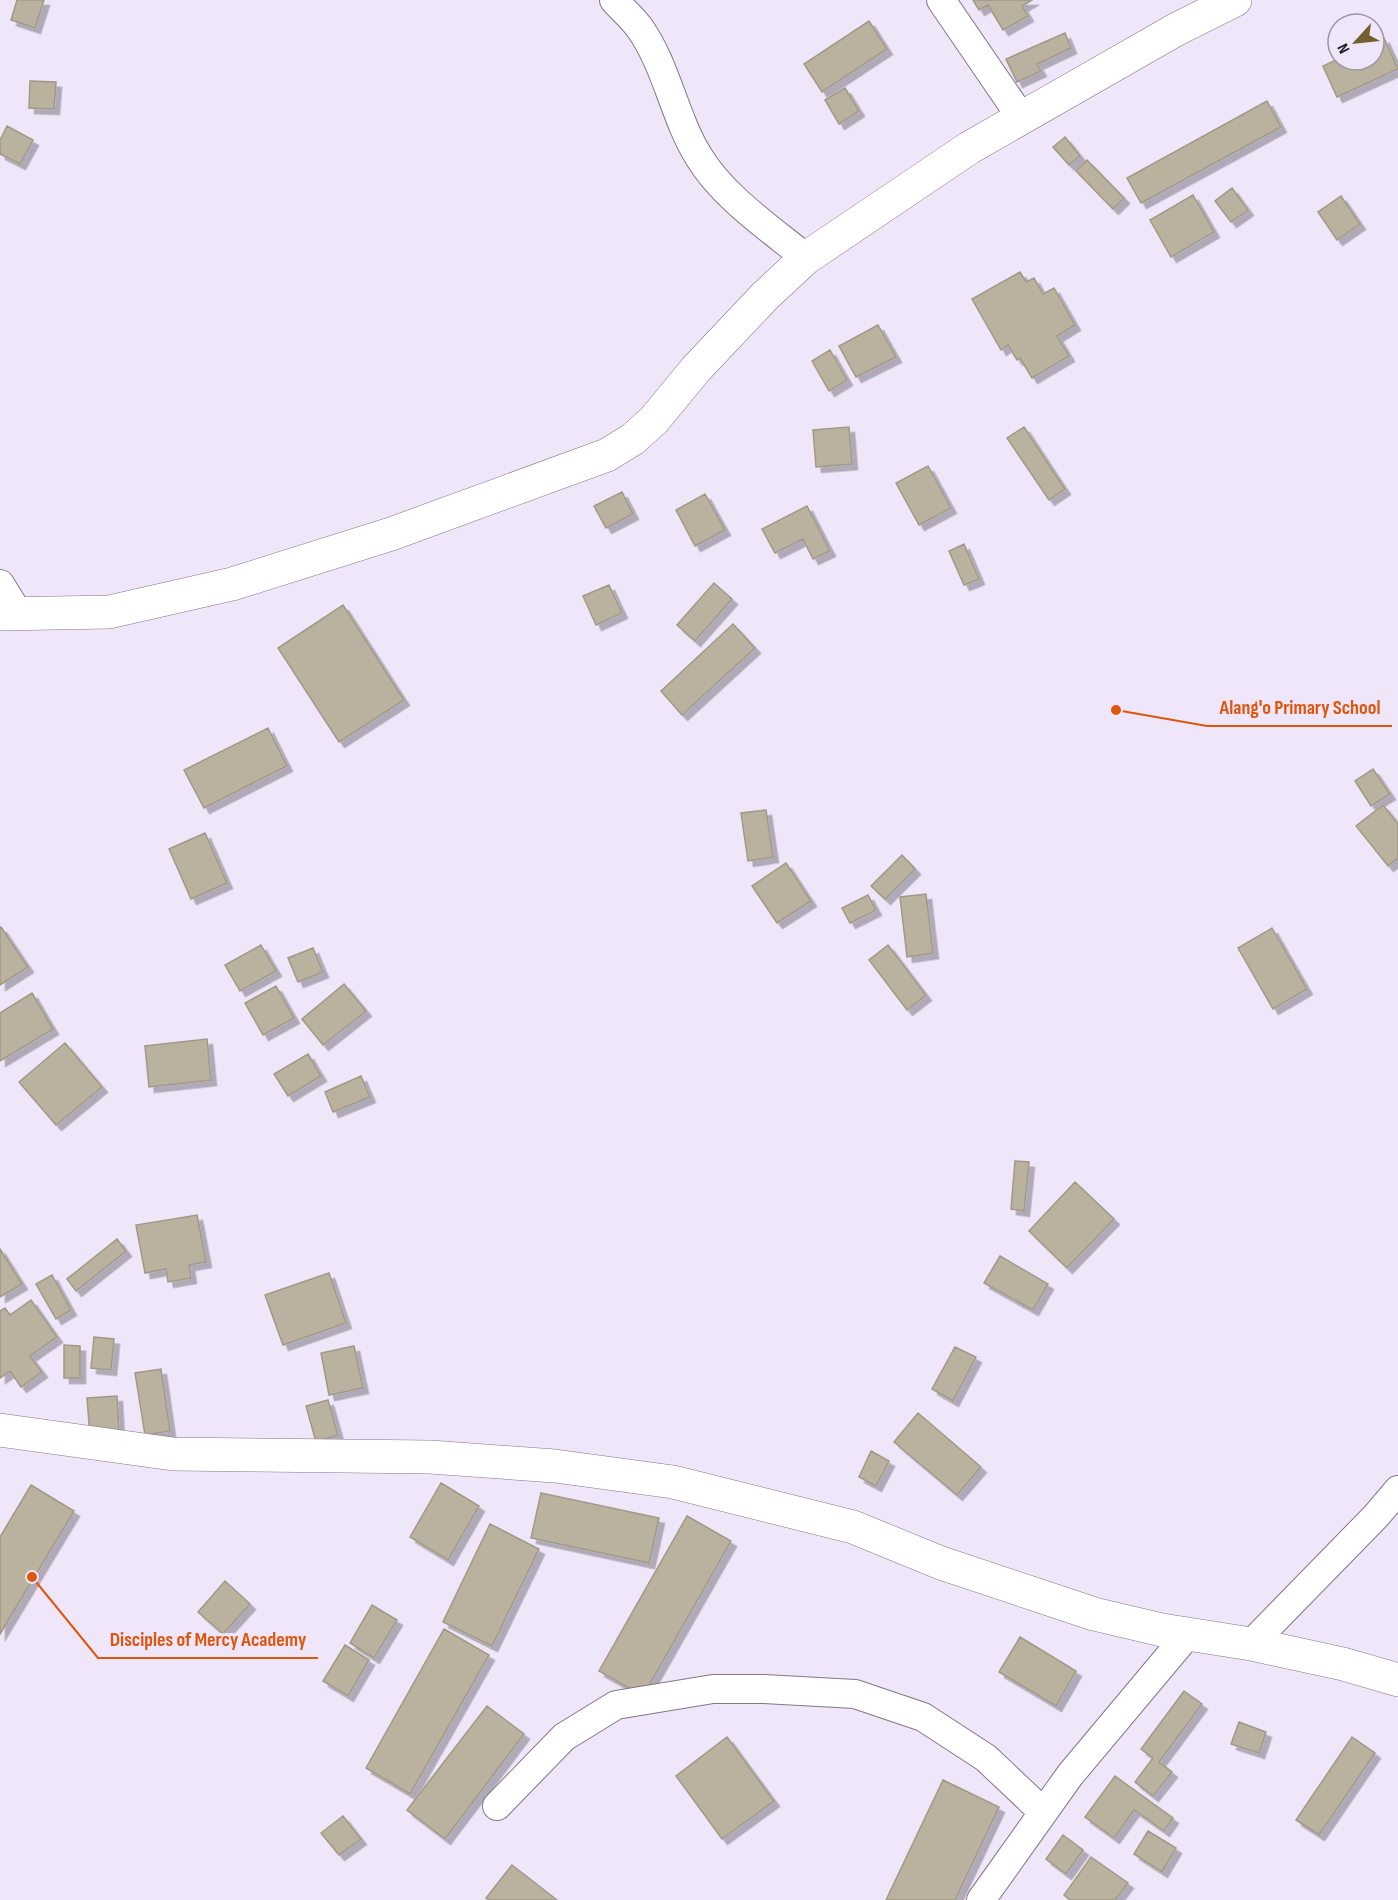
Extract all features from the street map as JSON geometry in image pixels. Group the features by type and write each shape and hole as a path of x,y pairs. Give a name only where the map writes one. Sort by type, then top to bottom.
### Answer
{"street":[{"path":"614,0 640,28 651,48 699,158 729,193 806,258"},
{"path":"941,0 1022,117"},
{"path":"0,584 9,613 109,612 232,584 391,534 607,455 633,439 654,420 696,369 765,296 806,258 969,148 1177,29 1235,0"},
{"path":"0,1430 173,1454 430,1457 555,1466 673,1482 853,1527 941,1563 1094,1614 1188,1634 1251,1644 1343,1664 1398,1680"},
{"path":"1251,1644 1376,1516 1398,1490"},
{"path":"981,1900 1070,1775 1188,1634"},
{"path":"497,1806 564,1737 616,1705 713,1689 764,1689 855,1694 923,1717 986,1758 1042,1812"}],"building":[{"path":"17,0 44,0 35,28 11,20"},
{"path":"973,0 1032,0 1022,6 1028,16 1003,30 988,5 979,10"},
{"path":"869,21 887,49 822,92 804,64"},
{"path":"1065,33 1071,48 1037,64 1041,71 1017,82 1006,59"},
{"path":"1386,42 1398,69 1337,97 1323,66 1326,65 1326,72 1386,72"},
{"path":"30,81 56,82 54,109 29,108"},
{"path":"845,88 859,111 839,124 825,100"},
{"path":"1267,101 1281,127 1141,203 1127,178"},
{"path":"7,126 33,140 20,164 0,154 0,140"},
{"path":"1065,137 1080,156 1069,165 1053,147"},
{"path":"1087,160 1124,198 1113,209 1076,171"},
{"path":"1232,188 1248,210 1231,222 1215,201"},
{"path":"1193,195 1214,232 1171,257 1150,220"},
{"path":"1341,196 1360,224 1337,240 1318,212"},
{"path":"1020,272 1026,282 1034,278 1043,294 1054,288 1075,325 1057,336 1069,356 1032,378 1020,358 1017,360 1008,345 1001,350 972,299"},
{"path":"878,325 896,357 856,377 839,346"},
{"path":"830,350 847,380 829,391 812,361"},
{"path":"849,427 852,464 816,467 813,430"},
{"path":"1024,427 1065,489 1049,500 1007,438"},
{"path":"928,466 951,508 919,525 896,483"},
{"path":"622,492 633,514 606,528 594,506"},
{"path":"705,494 725,530 695,546 676,510"},
{"path":"807,506 830,551 813,559 803,539 775,553 762,529"},
{"path":"964,544 979,579 964,585 949,551"},
{"path":"714,583 732,599 695,641 677,625"},
{"path":"609,585 622,613 596,625 583,596"},
{"path":"343,605 404,700 339,742 278,648"},
{"path":"733,624 755,648 682,715 661,691"},
{"path":"268,728 287,766 204,808 184,770"},
{"path":"1373,769 1390,794 1371,806 1355,781"},
{"path":"1383,805 1398,824 1398,858 1388,866 1356,826"},
{"path":"766,810 773,857 748,861 741,813"},
{"path":"205,833 227,883 191,899 169,849"},
{"path":"902,855 915,869 885,899 871,886"},
{"path":"786,863 811,901 777,923 752,886"},
{"path":"926,894 933,953 907,957 900,897"},
{"path":"868,895 876,910 850,923 842,908"},
{"path":"0,928 28,967 0,985"},
{"path":"1272,928 1307,989 1273,1009 1238,948"},
{"path":"261,945 276,971 240,991 225,965"},
{"path":"888,945 926,995 907,1010 869,960"},
{"path":"313,948 323,972 298,982 288,958"},
{"path":"344,984 366,1011 323,1045 302,1019"},
{"path":"276,986 294,1018 263,1035 245,1003"},
{"path":"32,993 53,1029 0,1061 0,1013"},
{"path":"207,1039 211,1080 149,1087 145,1046"},
{"path":"65,1043 102,1087 56,1125 19,1082"},
{"path":"308,1054 321,1076 288,1096 274,1074"},
{"path":"361,1076 370,1097 333,1112 325,1092"},
{"path":"1015,1161 1029,1162 1024,1211 1011,1209"},
{"path":"1075,1182 1114,1219 1067,1268 1029,1231"},
{"path":"197,1215 206,1262 189,1265 191,1278 168,1282 166,1269 145,1273 136,1225"},
{"path":"117,1239 126,1251 76,1291 67,1279"},
{"path":"0,1249 22,1284 0,1297"},
{"path":"1000,1256 1048,1284 1033,1310 984,1283"},
{"path":"329,1273 346,1323 283,1345 265,1295"},
{"path":"52,1275 71,1310 56,1319 36,1284"},
{"path":"31,1300 57,1337 30,1356 42,1372 21,1387 10,1371 0,1378 0,1311 5,1308 10,1315"},
{"path":"94,1337 114,1339 111,1370 91,1368"},
{"path":"64,1345 80,1346 80,1378 64,1378"},
{"path":"354,1346 363,1388 329,1395 321,1353"},
{"path":"955,1347 976,1357 953,1401 932,1389"},
{"path":"161,1369 170,1431 145,1435 135,1373"},
{"path":"117,1396 119,1434 90,1436 87,1398"},
{"path":"328,1400 338,1435 316,1442 306,1406"},
{"path":"918,1413 981,1467 957,1495 894,1442"},
{"path":"871,1451 889,1461 876,1486 859,1477"},
{"path":"441,1483 479,1506 448,1560 410,1537"},
{"path":"31,1485 74,1511 0,1634 0,1537"},
{"path":"541,1493 659,1518 649,1563 531,1538"},
{"path":"687,1516 731,1541 643,1696 599,1671"},
{"path":"490,1524 539,1549 492,1646 443,1622"},
{"path":"225,1581 250,1604 223,1634 198,1612"},
{"path":"372,1605 397,1620 374,1658 350,1643"},
{"path":"444,1629 489,1655 410,1794 366,1768"},
{"path":"1020,1637 1076,1671 1056,1706 999,1672"},
{"path":"345,1645 369,1660 348,1696 323,1681"},
{"path":"1184,1691 1202,1704 1159,1762 1172,1772 1153,1796 1135,1782 1153,1758 1141,1749"},
{"path":"487,1706 524,1734 445,1839 407,1810"},
{"path":"1239,1722 1266,1732 1259,1753 1231,1744"},
{"path":"727,1737 774,1801 722,1839 676,1776"},
{"path":"1352,1737 1375,1753 1319,1835 1296,1820"},
{"path":"1115,1776 1173,1818 1164,1831 1134,1810 1114,1838 1085,1817"},
{"path":"943,1780 999,1807 955,1900 886,1900"},
{"path":"343,1816 361,1839 339,1855 321,1833"},
{"path":"1148,1831 1176,1848 1162,1872 1134,1854"},
{"path":"1063,1835 1083,1850 1066,1874 1046,1859"},
{"path":"1091,1857 1128,1883 1115,1900 1070,1900 1064,1895"},
{"path":"512,1865 557,1900 489,1900 486,1898"}],"place":[{"name":"Alang'o Primary School","path":"1116,710"},
{"name":"Disciples of Mercy Academy","path":"32,1577"}]}
